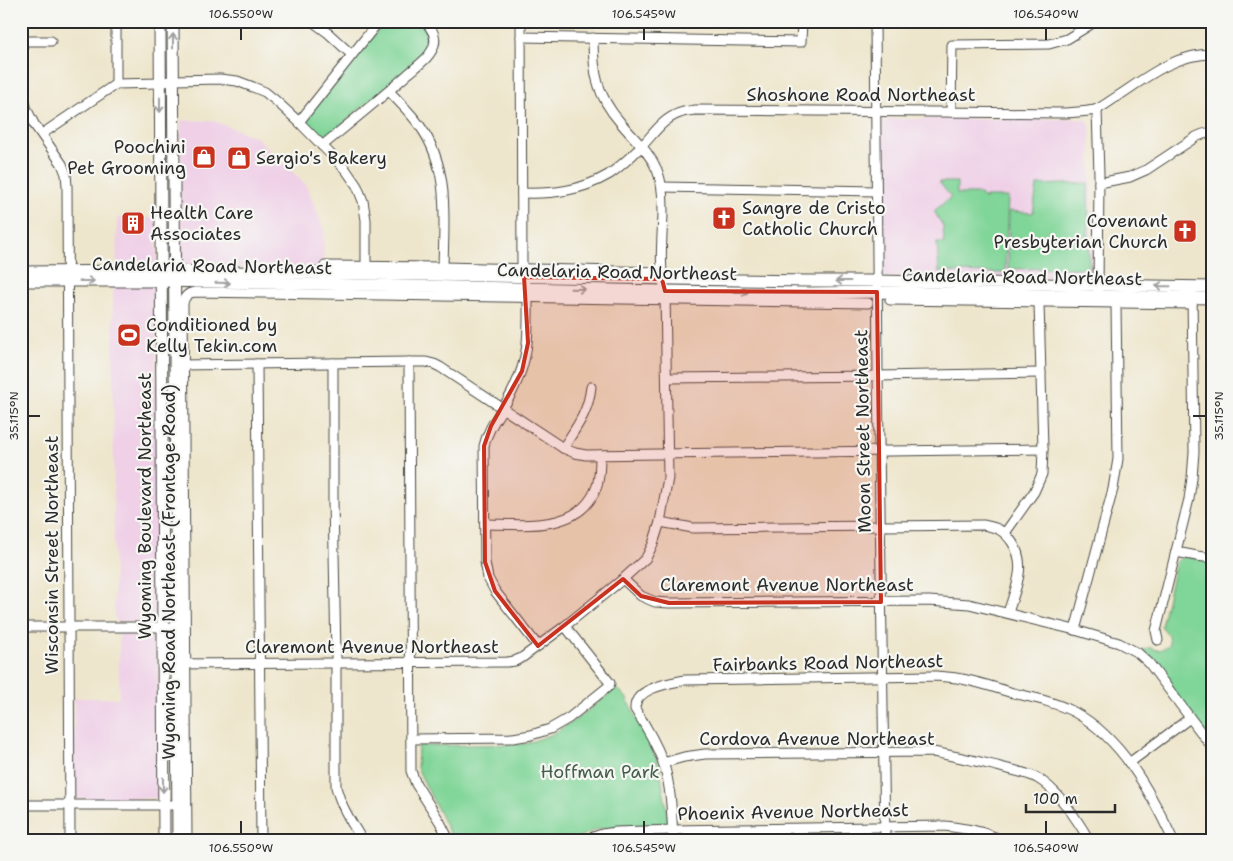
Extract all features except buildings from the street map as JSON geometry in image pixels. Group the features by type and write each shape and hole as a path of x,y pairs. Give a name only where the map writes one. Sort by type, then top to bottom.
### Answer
{"main road":[{"name":"Wyoming Boulevard Northeast","path":"160,21 164,840"},
{"name":"Wyoming Boulevard Northeast","path":"173,21 175,276 179,365 176,627 181,664 177,805 178,840"},
{"name":"Candelaria Road Northeast","path":"21,272 67,277"},
{"name":"Candelaria Road Northeast","path":"525,283 662,275 877,286 1098,290 1212,298"},
{"name":"Candelaria Road Northeast","path":"21,281 67,277 175,276 525,283 665,296 807,293 877,286"},
{"name":"Candelaria Road Northeast","path":"1192,296 1212,287"}],"street":[{"name":"Wisconsin Street Northeast","path":"22,21 24,102 34,124 62,164 66,174 70,840"},
{"path":"116,21 116,84"},
{"path":"312,21 352,55"},
{"path":"299,122 379,21"},
{"path":"322,146 389,91 432,51 435,44 434,32 425,21"},
{"path":"521,21 522,193 528,343 522,371 514,390 490,426 484,446 485,562 488,578 495,591 538,646"},
{"path":"521,36 801,42 802,21"},
{"name":"Moon Street Northeast","path":"876,21 877,286 885,840"},
{"path":"951,112 952,45 1049,44 1067,39 1096,21"},
{"path":"593,38 593,62 599,88 610,110 651,158 658,172 662,187 662,275 665,296 668,478 660,522 653,544 646,558 623,579"},
{"path":"23,41 51,41"},
{"name":"Shoshone Road Northeast","path":"522,193 544,194 563,192 585,186 608,175 642,146 667,118 681,112 696,110 1081,112 1097,109 1170,63 1186,57 1212,54"},
{"path":"42,134 116,84 220,79 253,87 265,92 276,100 346,170 357,186 363,201 366,220 366,266"},
{"path":"389,91 420,126 430,142 438,162 444,193 443,267"},
{"path":"1097,109 1099,183 1098,290"},
{"path":"1099,183 1130,177 1146,170 1196,137 1212,132"},
{"path":"662,187 876,191"},
{"path":"324,279 325,266 443,267 525,283"},
{"name":"Wyoming Road Northeast (Frontage Road)","path":"186,840 181,664 179,365 184,298 189,293 195,292 525,283"},
{"path":"665,296 868,304"},
{"path":"890,300 1116,304 1192,296 1194,452 1192,478 1189,499 1156,631 1158,640"},
{"path":"1005,533 1034,492 1042,474 1039,303"},
{"path":"1075,630 1118,459 1116,304"},
{"path":"409,362 411,771 416,784 449,840"},
{"path":"162,365 426,362 440,367 563,448 575,453 668,455 879,450 1043,449"},
{"path":"333,363 336,787 339,799 362,840"},
{"path":"257,364 261,840"},
{"path":"667,378 1041,373"},
{"path":"563,448 585,413 591,386"},
{"path":"485,524 548,524 565,519 580,511 597,487 600,473 600,455"},
{"path":"660,522 693,528 880,527 983,524 1005,533 1019,555 1019,574 1008,613"},
{"path":"1176,552 1212,558"},
{"name":"Claremont Avenue Northeast","path":"163,664 515,661 565,626 623,579 641,596 655,602 929,601 969,604 1008,613 1119,643 1138,653 1149,663 1190,718"},
{"path":"411,739 513,738 531,736 550,729 570,718 609,686 610,683 565,626"},
{"path":"21,627 176,627"},
{"name":"Fairbanks Road Northeast","path":"663,763 650,734 635,709 637,701 656,686 685,680 935,676 961,679 1057,704 1076,713 1096,728 1111,740 1129,763 1153,798 1173,840"},
{"path":"1129,763 1190,718 1212,747"},
{"name":"Cordova Avenue Northeast","path":"663,763 705,754 933,752 1024,773 1038,779 1053,791 1080,824 1089,840"},
{"path":"663,763 672,802 673,840"},
{"path":"21,805 177,805"},
{"name":"Phoenix Avenue Northeast","path":"585,840 602,834 616,832 945,826 964,828 996,837 1000,840"}],"highlighted area":[{"path":"524,277 662,279 665,291 877,292 881,602 669,603 641,596 623,579 538,646 495,591 485,562 484,446 491,426 522,371 528,343"}],"shaded area":[{"path":"889,119 1086,119 1090,124 1092,280 883,277 883,123"},
{"path":"181,120 214,121 256,137 306,185 324,230 323,269 181,266"},
{"path":"117,218 156,218 157,262 155,266 116,268"},
{"path":"118,285 155,286 156,288 158,617 154,621 116,622 116,618 114,618 113,287"},
{"path":"119,632 158,632 160,794 158,798 78,799 74,797 74,698 119,698"}],"green space":[{"path":"386,21 419,21 429,34 428,51 326,138 322,139 304,123 305,119"},
{"path":"939,182 957,182 957,194 980,194 985,200 985,197 1008,197 1005,273 939,272 937,243 944,243 943,226 934,211 951,197"},
{"path":"1088,183 1089,268 1008,269 1009,211 1033,213 1037,185"},
{"path":"1184,557 1212,561 1212,740 1141,650 1150,647 1160,650 1169,644 1168,636 1161,626 1176,562"},
{"name":"Hoffman Park","path":"617,688 626,697 659,764 669,825 598,829 572,840 453,840 417,768 418,746 525,744 553,734 577,719"}],"place":[{"name":"Poochini Pet Grooming","path":"204,157"},
{"name":"Sergio's Bakery","path":"239,158"},
{"name":"Sangre de Cristo Catholic Church","path":"724,218"},
{"name":"Health Care Associates","path":"133,223"},
{"name":"Covenant Presbyterian Church","path":"1185,231"},
{"name":"Conditioned by Kelly Tekin.com","path":"129,335"}]}
